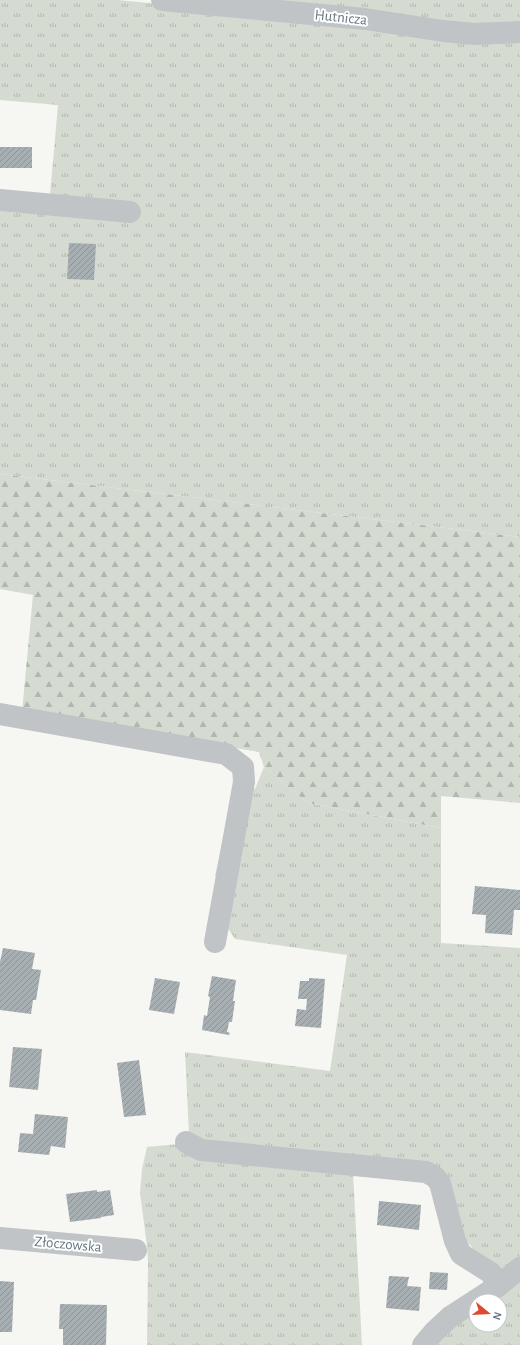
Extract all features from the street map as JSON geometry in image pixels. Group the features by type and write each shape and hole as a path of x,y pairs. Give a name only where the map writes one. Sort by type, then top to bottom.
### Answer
{"street":[{"name":"Hutnicza","path":"162,0 365,19 443,31 475,34 520,32"},
{"path":"0,200 130,212"},
{"path":"0,714 226,754 243,767 244,782 215,942"},
{"path":"186,1142 201,1150 426,1172 435,1177 440,1183 461,1254 491,1273 498,1286"},
{"name":"Złoczowska","path":"0,1238 136,1250"},
{"path":"423,1345 450,1317 498,1286 520,1268"}],"green space":[{"path":"0,0 118,0 363,24 520,36 520,537 0,474 0,191 50,195 58,105 0,100"},
{"path":"211,0 520,0 520,28"},
{"path":"0,474 520,537 520,803 441,796 441,828 308,803 264,767 259,752 22,712 33,595 0,589"},
{"path":"264,767 308,803 441,828 441,943 520,948 520,1262 504,1273 477,1253 464,1238 446,1181 200,1143 189,1134 185,1052 330,1071 347,955 235,939 227,927 232,881 215,876 234,788 255,789"},
{"path":"179,1144 353,1172 362,1345 147,1345 148,1263 140,1193 142,1169 147,1147"},
{"path":"520,1277 520,1345 431,1345 468,1313 468,1333 508,1333 508,1293 495,1293"}],"building":[{"path":"0,147 32,147 32,168 0,168"},
{"path":"69,243 96,244 94,280 67,279"},
{"path":"475,886 520,890 520,910 514,910 512,935 485,933 486,915 472,914"},
{"path":"3,948 35,953 32,969 41,970 36,1000 33,1000 31,1014 0,1010 0,962"},
{"path":"212,976 236,980 232,1022 229,1022 227,1032 230,1033 229,1035 202,1030 204,1015 207,1016 210,997 208,996"},
{"path":"155,978 180,982 174,1014 149,1010"},
{"path":"309,978 325,979 321,1028 295,1026 297,1009 306,1010 307,999 298,999 300,981 309,981"},
{"path":"13,1047 42,1049 38,1090 9,1087"},
{"path":"139,1060 146,1115 124,1117 117,1063"},
{"path":"35,1114 68,1117 65,1148 51,1146 49,1155 18,1152 20,1133 33,1134"},
{"path":"97,1190 97,1192 110,1190 114,1215 70,1222 66,1194"},
{"path":"379,1201 421,1205 419,1230 377,1225"},
{"path":"430,1272 448,1273 447,1290 429,1289"},
{"path":"389,1276 409,1277 407,1286 421,1287 419,1311 386,1308"},
{"path":"0,1281 14,1282 12,1332 0,1332"},
{"path":"60,1304 107,1305 106,1345 63,1345 63,1329 59,1329"}]}
